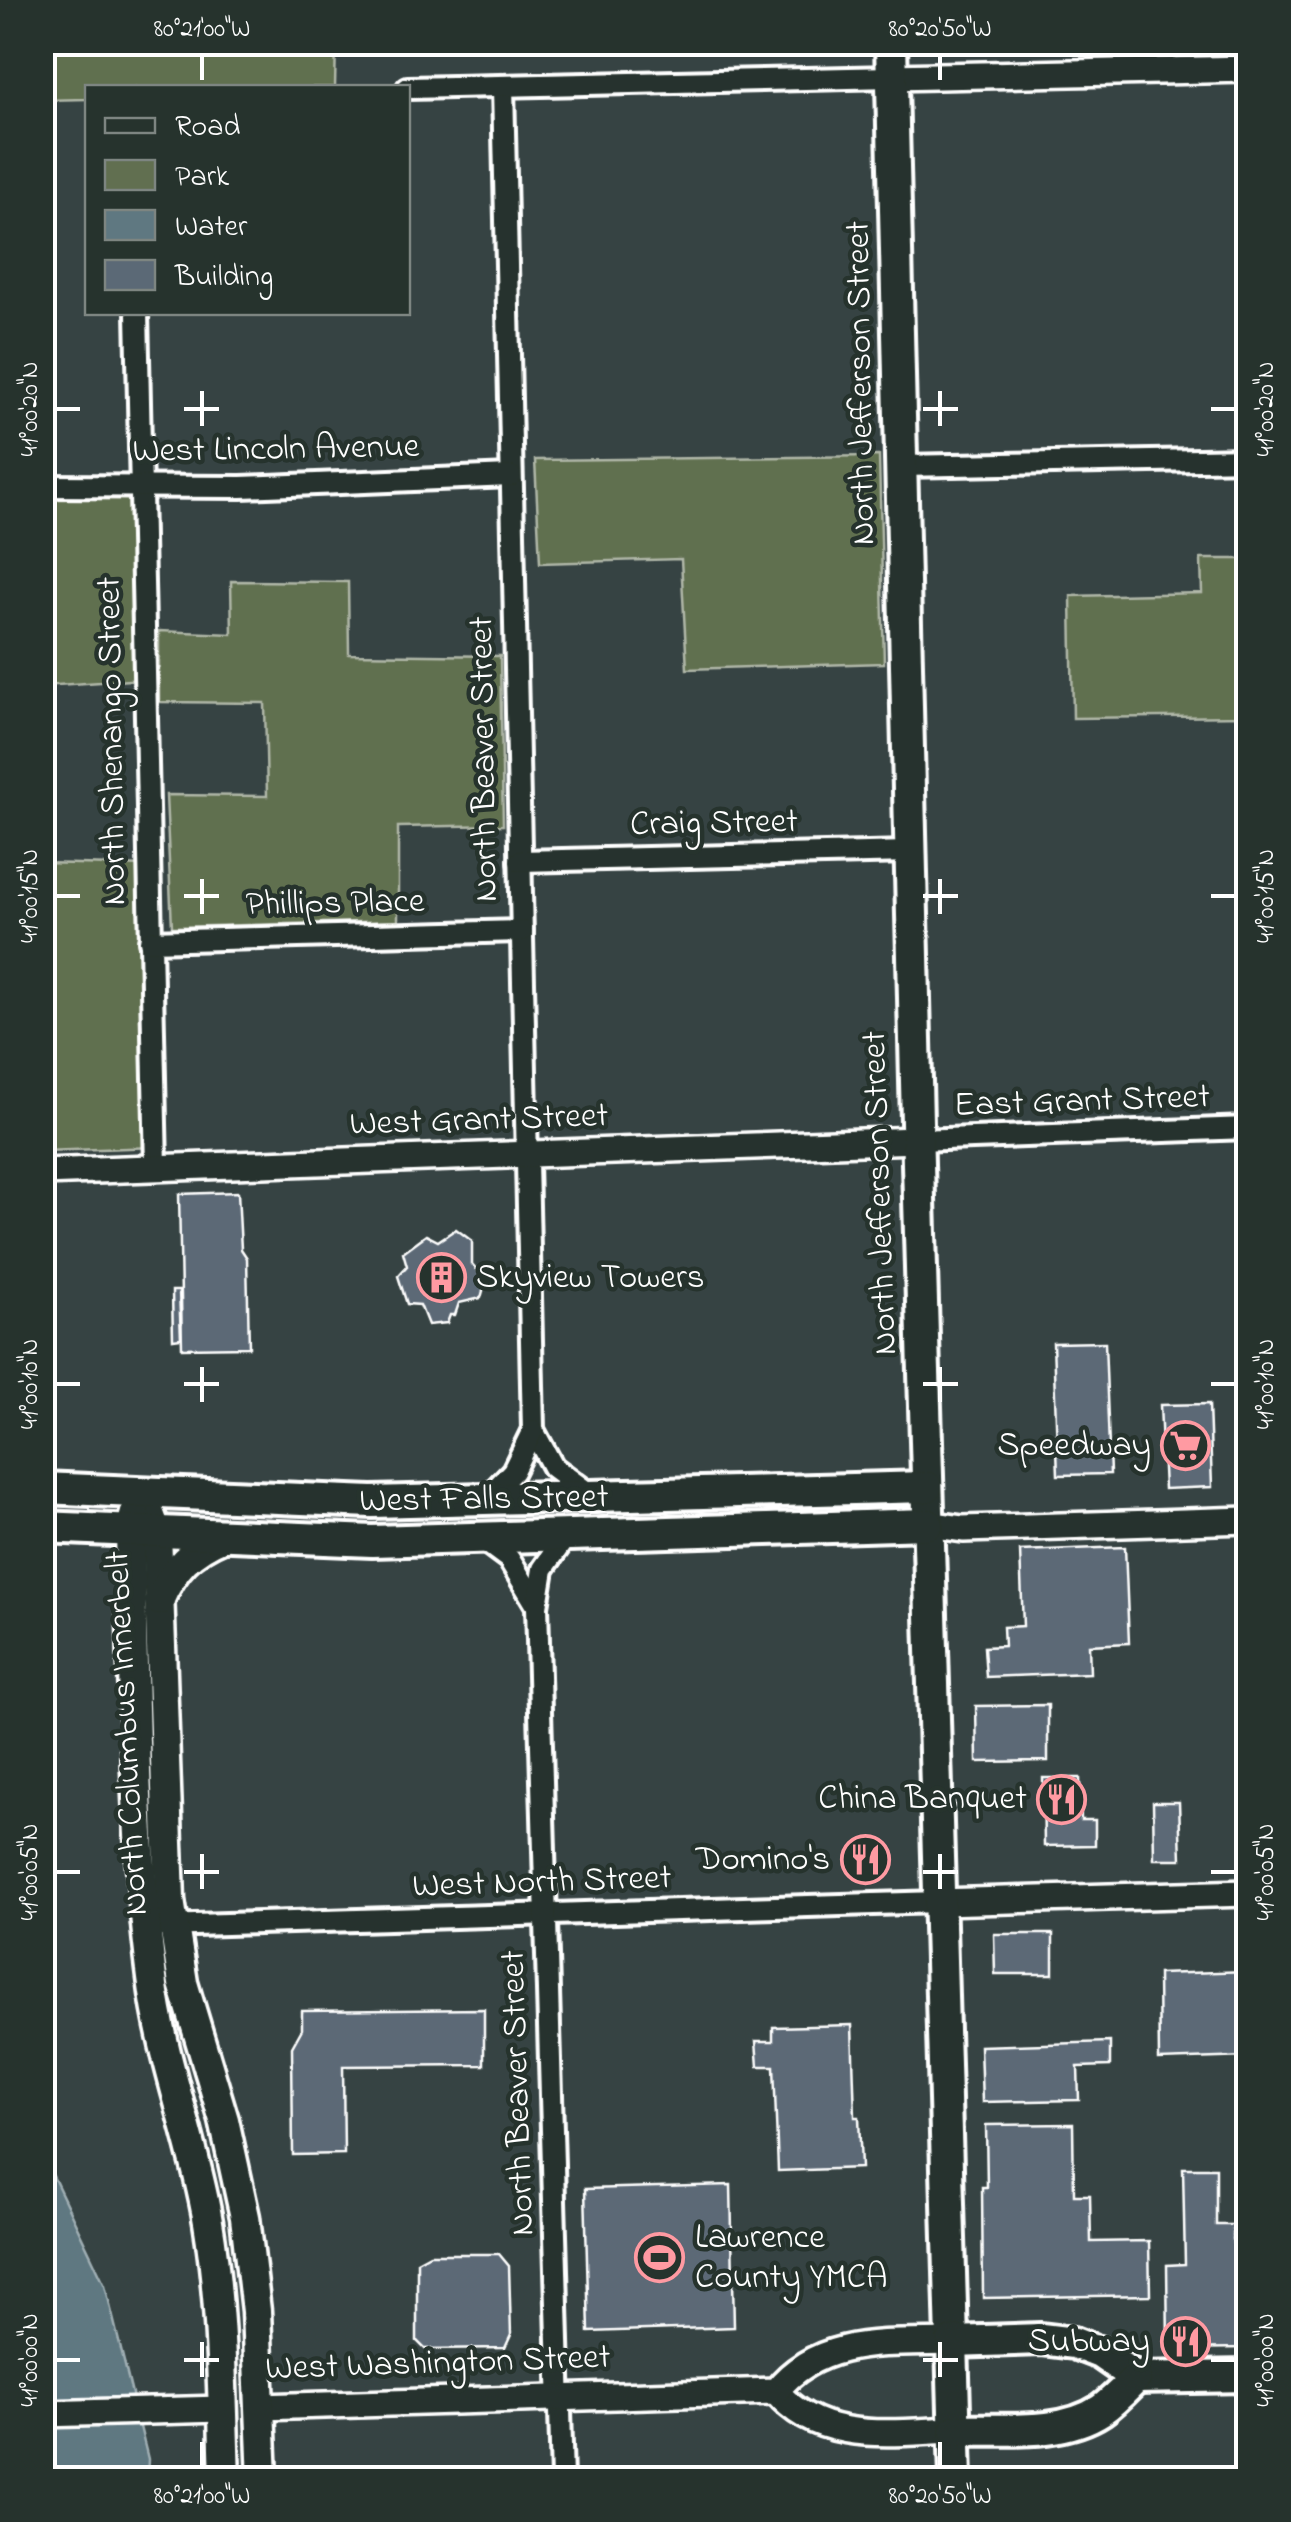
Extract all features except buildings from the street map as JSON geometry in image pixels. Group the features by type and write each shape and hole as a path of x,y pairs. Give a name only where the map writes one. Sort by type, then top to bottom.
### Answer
{"main road":[{"name":"North Jefferson Street","path":"892,42 917,1140 956,2480"},
{"name":"West Falls Street","path":"42,1488 322,1501 927,1487"},
{"name":"North Columbus Innerbelt","path":"142,1492 139,1836 160,1927 183,1984 224,2120 246,2217 256,2312 262,2480"},
{"name":"West Falls Street","path":"42,1527 338,1541 928,1524"},
{"name":"North Columbus Innerbelt","path":"143,1532 159,1602 167,1863 160,1927 164,2051 188,2130 208,2223 218,2314 225,2480"},
{"path":"159,1602 184,1559 224,1536"},
{"path":"952,2342 1041,2339 1074,2343 1100,2353 1136,2378 1248,2376"},
{"path":"955,2430 1044,2428 1072,2422 1099,2412 1136,2378"},
{"name":"West Washington Street","path":"222,2409 260,2407"}],"street":[{"path":"410,88 1248,69"},
{"name":"North Beaver Street","path":"486,1499 513,1472 533,1430 503,86"},
{"name":"North Shenango Street","path":"137,315 156,1168"},
{"path":"901,466 1248,459"},
{"name":"West Lincoln Avenue","path":"42,486 241,487 512,476"},
{"name":"Craig Street","path":"520,862 910,852"},
{"name":"Phillips Place","path":"150,941 522,931"},
{"name":"East Grant Street","path":"917,1140 1248,1128"},
{"name":"West Grant Street","path":"42,1172 917,1140"},
{"path":"533,1430 553,1467 592,1496"},
{"path":"928,1524 963,1529 1248,1520"},
{"name":"North Beaver Street","path":"562,2480 537,1606 543,1569 566,1536"},
{"name":"North Beaver Street","path":"482,1538 500,1550 520,1572 537,1606"},
{"path":"939,1902 1248,1893"},
{"name":"West North Street","path":"160,1927 939,1902"},
{"path":"952,2342 875,2344 830,2352 795,2371 776,2391 806,2418 833,2428 878,2432 955,2430"},
{"name":"West Washington Street","path":"260,2407 776,2391"},
{"name":"West Washington Street","path":"42,2414 222,2409"}],"green space":[{"path":"42,43 336,43 335,85 85,85 85,99 43,100"},
{"path":"879,456 884,663 687,669 681,559 540,563 535,460"},
{"path":"43,486 141,486 144,679 43,686"},
{"path":"1201,559 1248,559 1248,716 1073,718 1071,596 1202,593"},
{"path":"231,581 348,582 349,654 500,656 503,825 398,827 398,921 172,927 166,795 267,796 265,703 159,702 159,631 232,634"},
{"path":"42,843 44,863 148,866 156,1147 43,1151"}],"water":[{"path":"42,2153 105,2285 148,2459 147,2479 43,2479"}],"place":[{"name":"Skyview Towers","path":"441,1278"},
{"name":"Speedway","path":"1186,1446"},
{"name":"China Banquet","path":"1062,1799"},
{"name":"Domino's","path":"865,1860"},
{"name":"Lawrence County YMCA","path":"660,2258"},
{"name":"Subway","path":"1185,2342"}]}
